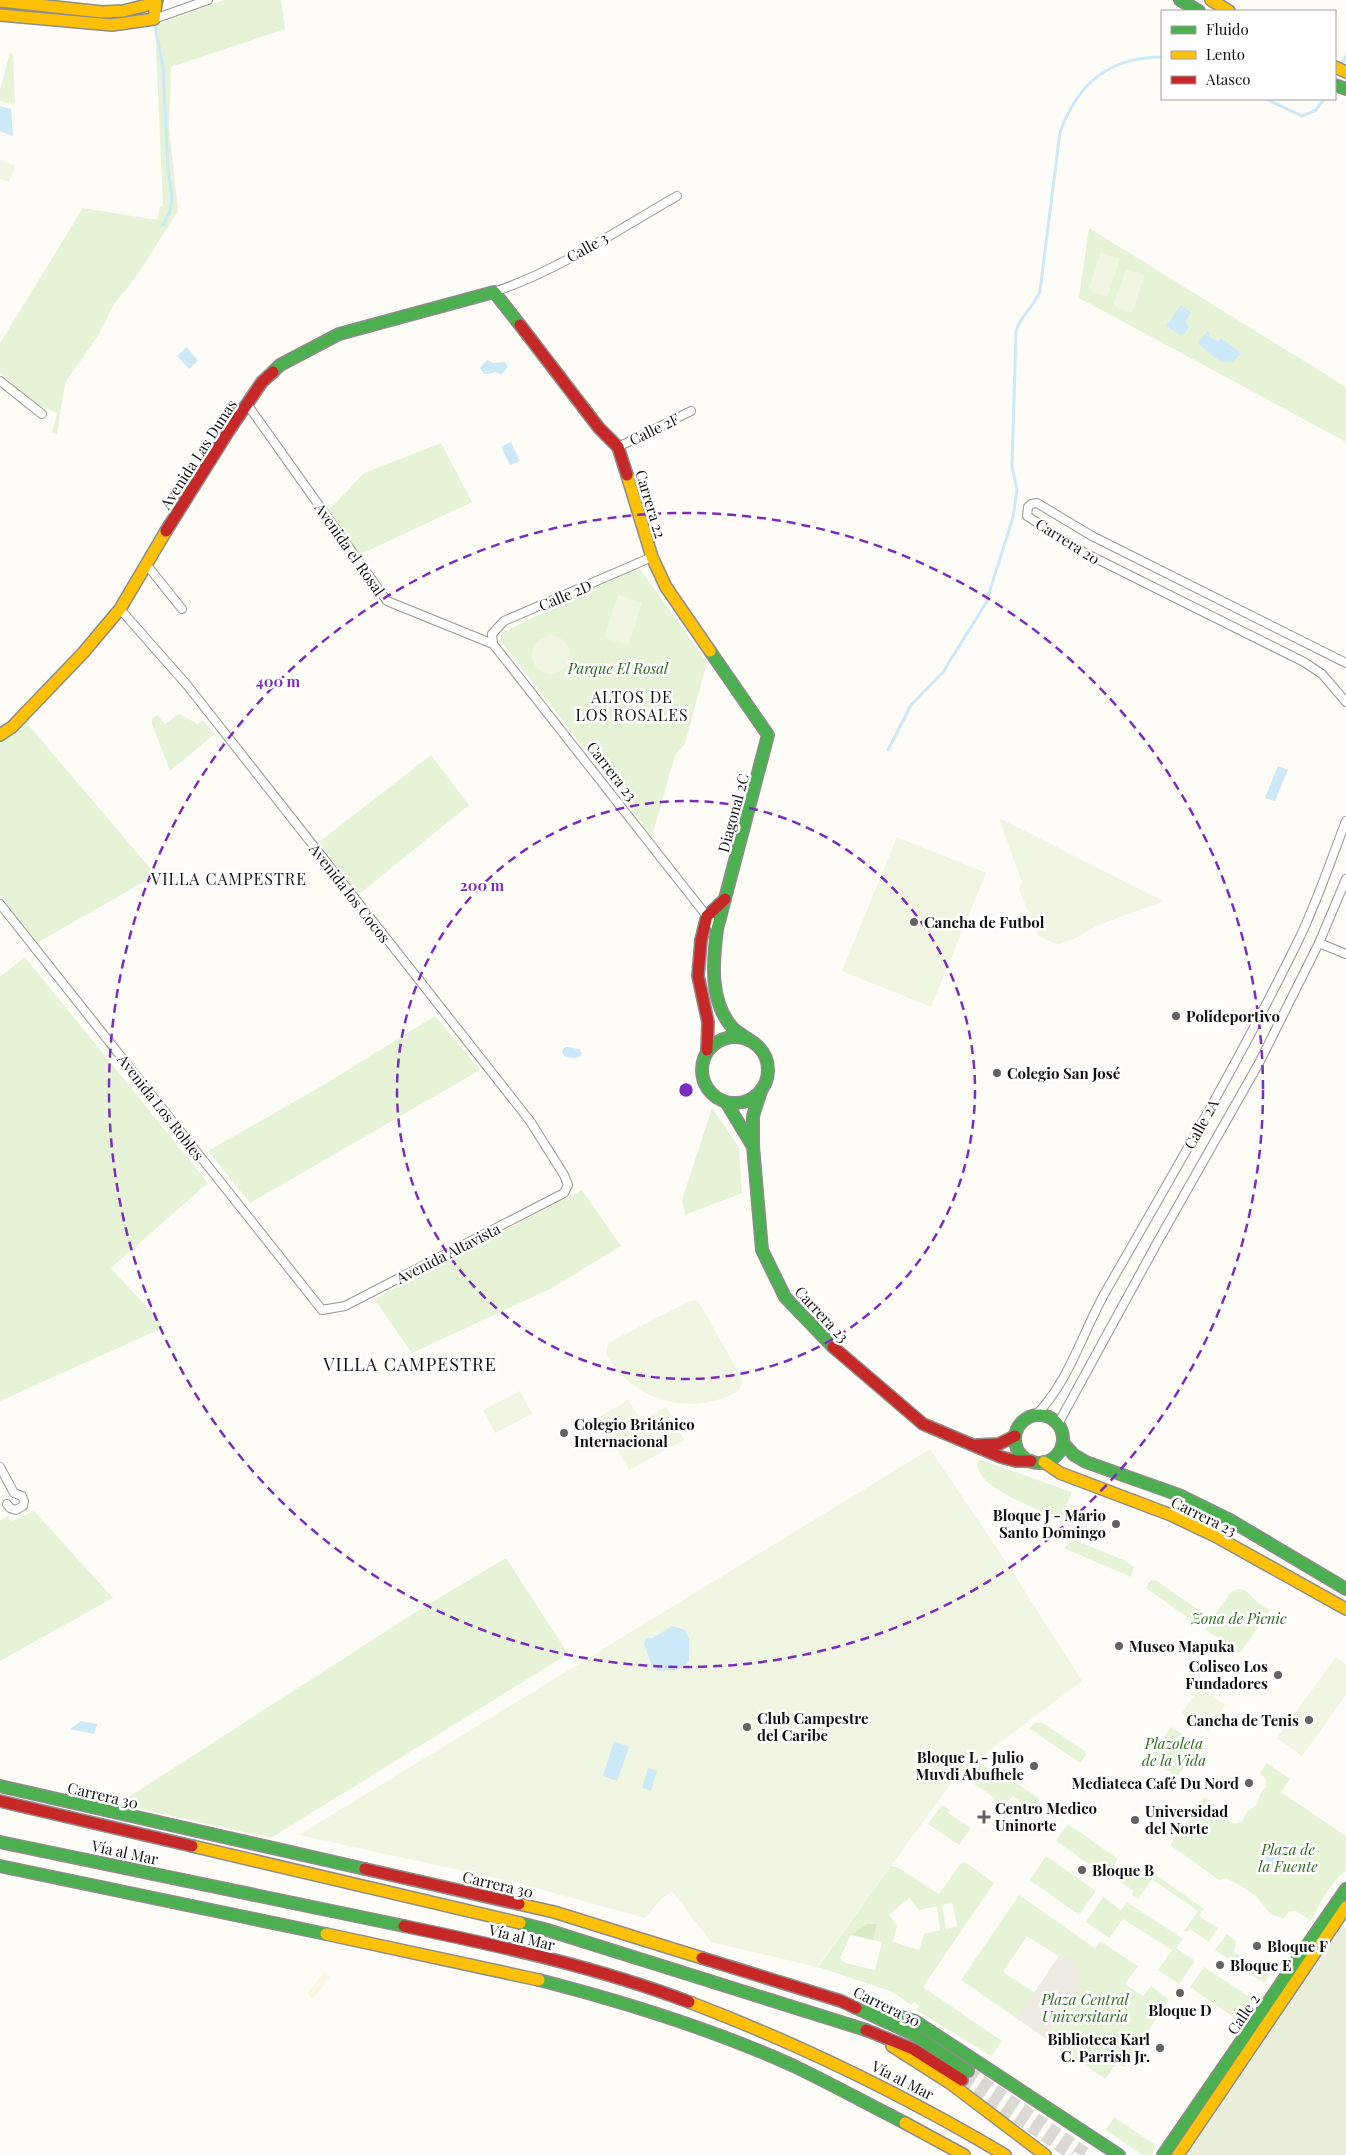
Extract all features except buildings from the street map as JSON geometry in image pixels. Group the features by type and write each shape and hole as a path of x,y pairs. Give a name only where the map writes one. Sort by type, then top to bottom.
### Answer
{"main road":[{"path":"1180,0 1197,10"},
{"path":"1211,0 1227,10"},
{"path":"0,1 102,12 123,11 159,1"},
{"path":"0,15 98,25 135,23 154,19 159,1"},
{"name":"Avenida Las Dunas","path":"0,735 12,727 83,653 120,609 146,564 247,404 262,382 280,365 339,334 494,292"},
{"name":"Carrera 22","path":"494,292 599,428 618,447 652,557 666,587 768,735"},
{"name":"Diagonal 2C","path":"717,929 768,741 768,735"},
{"path":"717,929 713,971 721,1007 732,1027 760,1048 766,1058 768,1070 766,1081 761,1091 745,1102 726,1102 712,1095 703,1082 701,1066 707,1050 708,1022 698,976 701,940 707,916 725,899"},
{"path":"707,1050 722,1039 742,1037 751,1041"},
{"name":"Carrera 23","path":"761,1091 753,1116 753,1146 759,1228 762,1250 785,1297 838,1353 915,1418 932,1429 976,1447 1016,1461 1031,1461"},
{"name":"Carrera 23","path":"726,1102 753,1146"},
{"path":"1036,1415 1046,1416 1058,1424 1062,1433 1063,1443 1058,1453 1044,1462 1031,1461 1018,1449 1016,1436 1024,1420 1036,1415"},
{"name":"Carrera 23","path":"963,1441 977,1445 992,1445 1016,1436"},
{"name":"Carrera 23","path":"1063,1443 1074,1455 1086,1462 1179,1495 1230,1520 1346,1589"},
{"name":"Carrera 23","path":"1044,1462 1060,1473 1171,1514 1217,1537 1346,1609"},
{"name":"Carrera 30","path":"0,1786 554,1912 841,2001 913,2034 965,2076 914,2049 880,2034 544,1929 0,1800"},
{"name":"Vía al Mar","path":"0,1842 521,1951 626,1980 709,2009 809,2050 906,2097 1004,2155"},
{"path":"0,1866 521,1974 580,1990 688,2024 794,2066 936,2138 964,2155"},
{"name":"Calle 2","path":"1178,2155 1221,2082 1346,1889"},
{"name":"Calle 2","path":"1163,2155 1221,2082 1346,1907"},
{"path":"841,2001 915,2021 1119,2155"},
{"path":"837,2019 886,2042 914,2059 1045,2155"}],"street":[{"path":"154,19 208,0"},
{"path":"1340,87 1346,97"},
{"name":"Calle 3","path":"494,292 564,261 678,196"},
{"path":"0,381 42,414"},
{"name":"Avenida el Rosal","path":"247,404 387,602 493,644"},
{"name":"Calle 2F","path":"618,447 691,411"},
{"name":"Carrera 20","path":"1346,663 1092,536 1037,503 1031,504 1028,507 1027,516 1085,554 1304,662 1322,674 1346,702"},
{"name":"Calle 2D","path":"493,644 492,634 504,621 652,557"},
{"path":"146,564 182,609"},
{"name":"Avenida los Cocos","path":"120,609 187,685 530,1121 564,1175 568,1185"},
{"name":"Carrera 23","path":"493,644 717,929"},
{"name":"Calle 2A","path":"1036,1415 1047,1404 1057,1388 1099,1303 1214,1102 1300,936 1346,821"},
{"name":"Calle 2A","path":"1058,1424 1157,1243 1259,1063 1319,943 1346,879"},
{"name":"Avenida Los Robles","path":"0,904 322,1310"},
{"path":"1319,943 1346,954"},
{"name":"Avenida Altavista","path":"322,1310 345,1306 564,1193 568,1185"},
{"path":"0,1467 14,1493 19,1494 23,1498 24,1503 18,1509 13,1510 4,1505 14,1493"}],"shaded area":[{"path":"1061,1953 1076,1963 1080,2005 1066,2007 1045,2038 1017,2018"},
{"path":"324,1972 330,1977 313,1999 307,1994"}],"green space":[{"path":"224,0 281,0 285,29 171,67 169,126 178,211 136,277 114,304 97,337 65,383 57,434 52,433 57,413 36,404 0,373 0,343 83,208 157,220 160,207 163,205 155,25"},
{"path":"10,53 13,54 15,105 0,101 0,89"},
{"path":"0,160 15,165 9,182 0,179"},
{"path":"1089,228 1346,387 1346,442 1079,298"},
{"path":"1101,252 1120,259 1107,297 1088,290"},
{"path":"1126,269 1145,275 1132,313 1113,306"},
{"path":"441,443 472,502 359,555 329,510 364,473"},
{"name":"Parque El Rosal","path":"632,568 640,569 707,662 685,744 675,756 652,836 500,640 502,633"},
{"path":"618,595 642,603 629,645 604,638"},
{"path":"551,636 558,637 564,642 569,648 569,662 564,668 558,673 551,674 544,673 538,668 533,662 532,655 533,648 538,642 544,637"},
{"path":"179,714 198,724 202,720 215,734 170,771 152,724 152,719 157,715 165,724"},
{"path":"25,721 156,875 37,943 0,897 0,741"},
{"path":"431,755 469,805 358,895 319,842"},
{"path":"999,818 1163,901 1096,926 1074,939 1059,944 1039,936 1019,890 1022,882"},
{"name":"Cancha de Futbol","path":"897,837 986,873 931,1007 842,971"},
{"path":"25,957 208,1183 111,1268 165,1327 0,1401 0,977"},
{"path":"435,1016 480,1070 250,1203 208,1151 325,1084"},
{"path":"712,1108 739,1147 742,1193 685,1215 682,1200"},
{"path":"582,1190 621,1246 552,1288 412,1353 374,1299"},
{"path":"695,1300 700,1304 742,1379 740,1389 726,1397 692,1404 658,1398 642,1391 616,1369 606,1354 608,1343"},
{"path":"520,1391 532,1414 495,1433 483,1410"},
{"path":"628,1400 639,1417 609,1434 599,1417"},
{"path":"666,1407 684,1440 629,1470 610,1437"},
{"name":"Club Campestre del Caribe","path":"930,1449 1010,1568 1082,1681 958,1774 817,1967 711,1942 672,1891 661,1899 645,1918 510,1881 299,1835"},
{"path":"978,1459 1072,1492 1061,1519 995,1488 984,1479 978,1469"},
{"path":"34,1511 113,1598 0,1661 0,1520 8,1516 12,1521"},
{"path":"1077,1541 1124,1560 1134,1567 1131,1577 1064,1548 1070,1542"},
{"path":"506,1558 568,1654 271,1838 118,1804 422,1608"},
{"name":"Zona de Picnic","path":"1151,1580 1157,1581 1200,1611 1202,1616 1197,1624 1146,1588"},
{"name":"Zona de Picnic","path":"1237,1589 1246,1591 1258,1603 1270,1610 1240,1653 1205,1629 1231,1592"},
{"path":"1336,1657 1346,1664 1346,1695 1302,1756 1277,1738"},
{"path":"1200,1687 1225,1705 1208,1731 1182,1713"},
{"path":"1041,1722 1085,1751 1086,1755 1080,1763 1029,1728 1035,1723"},
{"name":"Plazoleta de la Vida","path":"1171,1727 1199,1746 1177,1777 1149,1758"},
{"path":"980,1763 1005,1780 1008,1777 1040,1799 1037,1803 1039,1809 1036,1812 1012,1796 1003,1808 998,1805 993,1797 963,1776"},
{"name":"Plaza de la Fuente","path":"1267,1763 1290,1779 1281,1792 1346,1836 1346,1871 1336,1880 1321,1901 1311,1921 1296,1911 1289,1911 1284,1919 1269,1913 1257,1897 1244,1888 1226,1878 1219,1880 1170,1845 1204,1797 1223,1810 1225,1817 1232,1823 1238,1823 1242,1820 1248,1811 1257,1804 1260,1794 1266,1787 1266,1779 1260,1773"},
{"path":"942,1805 950,1810 948,1813 971,1828 959,1845 928,1824"},
{"path":"1068,1824 1118,1859 1106,1876 1056,1841"},
{"path":"1046,1856 1096,1891 1079,1915 1030,1880"},
{"path":"965,1862 994,1883 923,1987 1002,2041 991,2056 916,2010 919,2006 914,2002 911,2005 893,1992 818,1967 891,1866 897,1867 939,1894 961,1863","holes":["909,1898 919,1910 937,1906 940,1930 924,1934 919,1950 893,1942 897,1926 889,1915","952,1902 957,1926 946,1929 942,1905","866,1924 877,1924 873,1940 882,1942 875,1970 845,1963 840,1958 851,1935"]},
{"path":"1126,1864 1144,1877 1149,1870 1204,1909 1199,1916 1218,1928 1209,1942 1190,1929 1187,1932 1184,1931 1198,1911 1152,1879 1138,1899 1132,1895 1134,1891 1116,1879"},
{"name":"Plaza Central Universitaria","path":"1019,1895 1095,1948 1100,1941 1138,1966 1125,1984 1143,1996 1151,1986 1169,2000 1124,2067 1117,2063 1105,2079 961,1980","holes":["1027,1936 1061,1958 1037,1994 1003,1972"]},
{"path":"1103,1897 1121,1910 1127,1902 1183,1939 1176,1948 1195,1961 1179,1984 1158,1970 1172,1950 1123,1919 1109,1938 1086,1922"},
{"path":"866,1924 877,1924 873,1940 851,1935"},
{"path":"1342,1927 1346,1928 1346,2155 1187,2155"},
{"path":"1227,1934 1236,1941 1234,1952 1269,1977 1264,1983 1215,1950"},
{"path":"1204,1967 1254,2000 1239,2021 1190,1987"},
{"path":"1114,2117 1157,2146 1151,2155 1142,2155 1106,2130"}],"water":[{"path":"0,106 11,109 13,136 0,131"},
{"path":"1181,305 1191,312 1185,322 1189,327 1184,334 1180,335 1166,326"},
{"path":"1207,331 1210,333 1209,337 1218,341 1221,338 1239,351 1240,354 1230,362 1225,362 1215,357 1200,345 1199,342"},
{"path":"187,347 198,361 189,369 177,356"},
{"path":"487,360 493,363 505,362 508,367 501,375 496,372 484,374 480,368"},
{"path":"511,442 520,461 510,465 501,447"},
{"path":"1278,766 1288,770 1275,801 1265,798"},
{"path":"567,1047 579,1049 582,1053 581,1056 577,1058 565,1057 562,1052"},
{"path":"672,1626 685,1630 689,1639 689,1661 679,1669 659,1671 652,1666 644,1644 646,1638 653,1638"},
{"path":"81,1721 97,1724 94,1734 70,1729"},
{"path":"614,1741 629,1747 617,1781 603,1776"},
{"path":"648,1768 657,1771 651,1791 642,1788"},
{"path":"1267,1843 1275,1843 1281,1849 1281,1857 1275,1863 1267,1863 1261,1857 1261,1849"}],"waterway":[{"path":"154,21 163,68 168,169 172,196 170,211 163,225"},
{"path":"1343,62 1346,56"},
{"path":"888,750 911,705 943,672 986,603 1013,517 1017,490 1012,466 1016,332 1020,322 1040,291 1060,132 1076,100 1098,76 1126,62 1143,58 1161,57"},
{"path":"1268,100 1302,116 1316,110 1323,100"}],"tunnel":[{"path":"968,2071 1089,2155"},
{"path":"962,2080 1072,2155"}],"traffic: fast":[{"path":"1180,0 1197,10"},
{"path":"1336,85 1346,89"},
{"path":"273,372 280,365 339,334 494,292 520,325"},
{"path":"710,651 768,735 717,929 714,954 714,980 719,1005 732,1027 751,1041"},
{"path":"729,1037 741,1037 759,1046 766,1057 768,1070 766,1083 759,1094 748,1101 729,1103 716,1098 707,1089 702,1076 702,1064 707,1051 716,1042 729,1037"},
{"path":"761,1091 753,1116 753,1146 762,1250 785,1297 833,1347"},
{"path":"726,1102 752,1145"},
{"path":"1039,1415 1048,1417 1056,1422 1061,1430 1063,1439 1061,1448 1056,1456 1048,1461 1039,1463 1030,1461 1022,1456 1017,1448 1015,1439 1017,1430 1022,1422 1030,1417 1039,1415"},
{"path":"1063,1443 1074,1455 1086,1462 1179,1495 1230,1520 1346,1589"},
{"path":"0,1786 365,1869"},
{"path":"0,1842 404,1926"},
{"path":"0,1866 326,1934"},
{"path":"1163,2155 1346,1889"},
{"path":"520,1923 866,2030"},
{"path":"539,1980 636,2007 732,2040 794,2066 905,2123"},
{"path":"856,2008 913,2034 968,2071"},
{"path":"872,2009 915,2021 1119,2155"}],"traffic: slow":[{"path":"1211,0 1227,10"},
{"path":"0,1 102,12 123,11 156,3 154,19 112,25 0,15"},
{"path":"1336,67 1346,72"},
{"path":"627,475 652,557 666,587 710,651"},
{"path":"0,735 12,727 83,653 120,609 166,531"},
{"path":"1044,1462 1060,1473 1171,1515 1217,1537 1346,1609"},
{"path":"192,1846 520,1923"},
{"path":"519,1904 554,1912 702,1958"},
{"path":"1178,2155 1346,1907"},
{"path":"326,1934 539,1980"},
{"path":"689,2002 771,2035 890,2091 1005,2155"},
{"path":"892,2046 950,2083 1045,2155"},
{"path":"905,2123 964,2155"}],"traffic: jam":[{"path":"520,325 599,428 618,447 627,475"},
{"path":"166,531 228,432 262,382 273,372"},
{"path":"707,1050 708,1022 698,976 701,940 707,916 725,899"},
{"path":"833,1347 923,1424 1001,1457 1016,1461 1031,1461"},
{"path":"977,1445 999,1444 1015,1436"},
{"path":"0,1801 192,1846"},
{"path":"365,1869 519,1904"},
{"path":"404,1926 584,1968 689,2002"},
{"path":"702,1958 841,2001 856,2008"},
{"path":"866,2030 913,2049 962,2080"}],"place":[{"name":"Cancha de Futbol","path":"914,922"},
{"name":"Polideportivo","path":"1176,1016"},
{"name":"Colegio San José","path":"997,1073"},
{"name":"Colegio Británico Internacional","path":"564,1433"},
{"name":"Bloque J - Mario Santo Domingo","path":"1116,1524"},
{"name":"Museo Mapuka","path":"1119,1646"},
{"name":"Coliseo Los Fundadores","path":"1278,1675"},
{"name":"Cancha de Tenis","path":"1309,1720"},
{"name":"Club Campestre del Caribe","path":"747,1727"},
{"name":"Bloque L - Julio Muvdi Abufhele","path":"1034,1766"},
{"name":"Mediateca Café Du Nord","path":"1249,1783"},
{"name":"Centro Medico Uninorte","path":"984,1817"},
{"name":"Universidad del Norte","path":"1135,1820"},
{"name":"Bloque B","path":"1082,1870"},
{"name":"Bloque F","path":"1257,1946"},
{"name":"Bloque E","path":"1220,1965"},
{"name":"Bloque D","path":"1180,1993"},
{"name":"Biblioteca Karl C. Parrish Jr.","path":"1160,2048"}],"district":[{"name":"ALTOS DE LOS ROSALES","path":"632,705"},
{"name":"VILLA CAMPESTRE","path":"229,878"},
{"name":"VILLA CAMPESTRE","path":"410,1364"}]}
